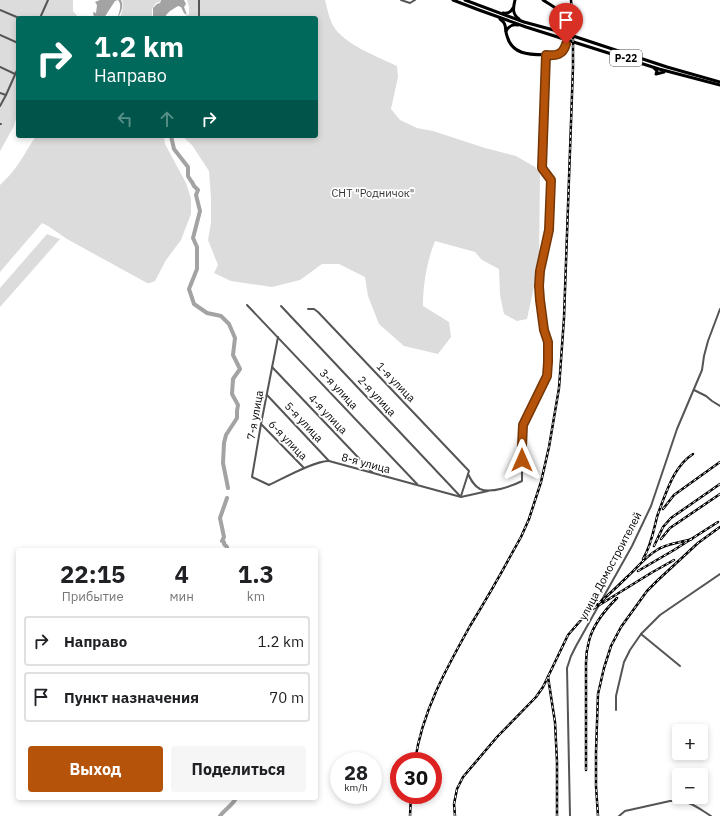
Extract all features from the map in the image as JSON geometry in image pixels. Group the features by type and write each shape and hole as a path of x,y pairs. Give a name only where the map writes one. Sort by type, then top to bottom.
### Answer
{"highway":[{"name":"Р-22","path":"453,0 526,27 559,36 652,67 720,85"},
{"name":"Р-22","path":"465,0 524,22 720,82"},
{"path":"497,17 506,25 506,34 514,49 525,54 558,54 564,49 566,44 566,25 563,15 543,0"},
{"path":"499,13 505,14 511,11 514,2"},
{"path":"514,2 514,13 524,22"},
{"path":"506,31 512,25 526,27"}],"street":[{"path":"41,16 48,0"},
{"path":"199,0 199,16"},
{"path":"401,0 410,3 415,0"},
{"path":"0,10 16,17"},
{"path":"0,35 16,42"},
{"path":"468,474 461,497 514,485 522,481 523,425 547,376 548,342 544,330 539,286 540,271 549,230 551,180 542,168 546,55"},
{"path":"0,67 15,74 0,106"},
{"path":"0,93 6,96"},
{"name":"3-я улица","path":"247,305 418,485"},
{"name":"2-я улица","path":"281,306 461,497"},
{"name":"улица Домостроителей","path":"570,816 569,662 632,546 651,506 677,429 702,370 708,341 720,308"},
{"name":"1-я улица","path":"308,309 314,309 318,312 469,471 468,474"},
{"name":"7-я улица","path":"269,485 252,477 278,337"},
{"name":"4-я улица","path":"272,367 373,473"},
{"path":"693,390 706,396 720,406"},
{"name":"5-я улица","path":"267,395 329,461"},
{"name":"6-я улица","path":"261,424 304,468"},
{"name":"8-я улица","path":"269,485 324,460 461,497"},
{"path":"468,474 476,486 480,489 488,491"},
{"path":"616,710 616,696 624,662 630,650 642,634 660,615 720,574"},
{"path":"642,634 680,666"},
{"path":"619,816 625,811 670,801 684,801 692,803 711,816"}],"green space":[{"path":"0,0 73,0 73,11 77,16 16,16 16,118 14,126 0,151"},
{"path":"122,0 160,0 160,2 156,3 152,9 152,16 121,16"},
{"name":"СНТ \"Родничок\"","path":"187,0 325,0 332,23 342,36 364,51 397,66 398,77 391,109 400,120 417,128 433,131 485,148 516,156 535,167 540,174 539,263 527,319 517,321 504,314 500,295 499,269 482,260 475,252 435,241 426,273 423,306 449,322 451,337 438,354 404,346 379,324 368,296 365,277 339,264 322,264 300,280 272,287 231,281 214,273 218,265 208,240 211,223 209,171 192,145 184,138 318,138 318,16 186,16 189,14"},
{"path":"35,138 164,138 165,144 186,183 191,199 191,214 181,240 166,260 155,281 150,283 147,283 67,239 42,223 0,272 0,185 17,166"},
{"path":"47,234 60,239 0,307 0,288"}],"shaded area":[{"path":"100,0 118,0 115,1 105,16 94,16 93,12 96,13 97,5 95,2"},
{"path":"118,0 121,0 122,7 118,16 120,7"},
{"path":"161,0 184,0 186,4 184,7 187,15 181,7 178,6 170,11 166,16 153,16 153,8 160,3"}],"waterway":[{"path":"171,138 174,149 188,167 188,176 198,190 196,195 200,211 193,238 197,247 197,269 189,289 194,304 207,313 221,316 229,324 235,338 233,355 240,369 233,379 232,394 238,405 237,418 226,435 224,443 223,463 228,488"},
{"path":"227,498 220,518 224,537 222,541 227,548"},
{"path":"220,816 235,800"}],"railway":[{"path":"416,752 423,725 436,691 452,658 521,537 529,519 541,482 549,447 559,388 564,318 573,67 571,0"},
{"path":"643,559 649,546 658,514 670,482 682,464 693,454"},
{"path":"663,509 674,495 720,462"},
{"path":"654,546 663,527 671,518 720,484"},
{"path":"661,539 670,528 720,494"},
{"path":"638,571 718,522"},
{"path":"598,816 596,786 598,694 611,646 621,627 647,591 698,543 720,527"},
{"path":"674,560 588,612 653,553 665,546 692,539"},
{"path":"586,770 587,649 596,623 617,598"},
{"path":"455,816 454,804 457,789 463,777 497,737 536,697 543,687 568,635 588,612"},
{"path":"548,678 555,722 557,816"},
{"path":"410,816 411,804"}],"route":[{"path":"522,460 523,425 547,376 548,362 548,342 544,330 539,286 543,251 549,230 551,180 542,168 546,55 554,55 562,52 566,44"}]}
